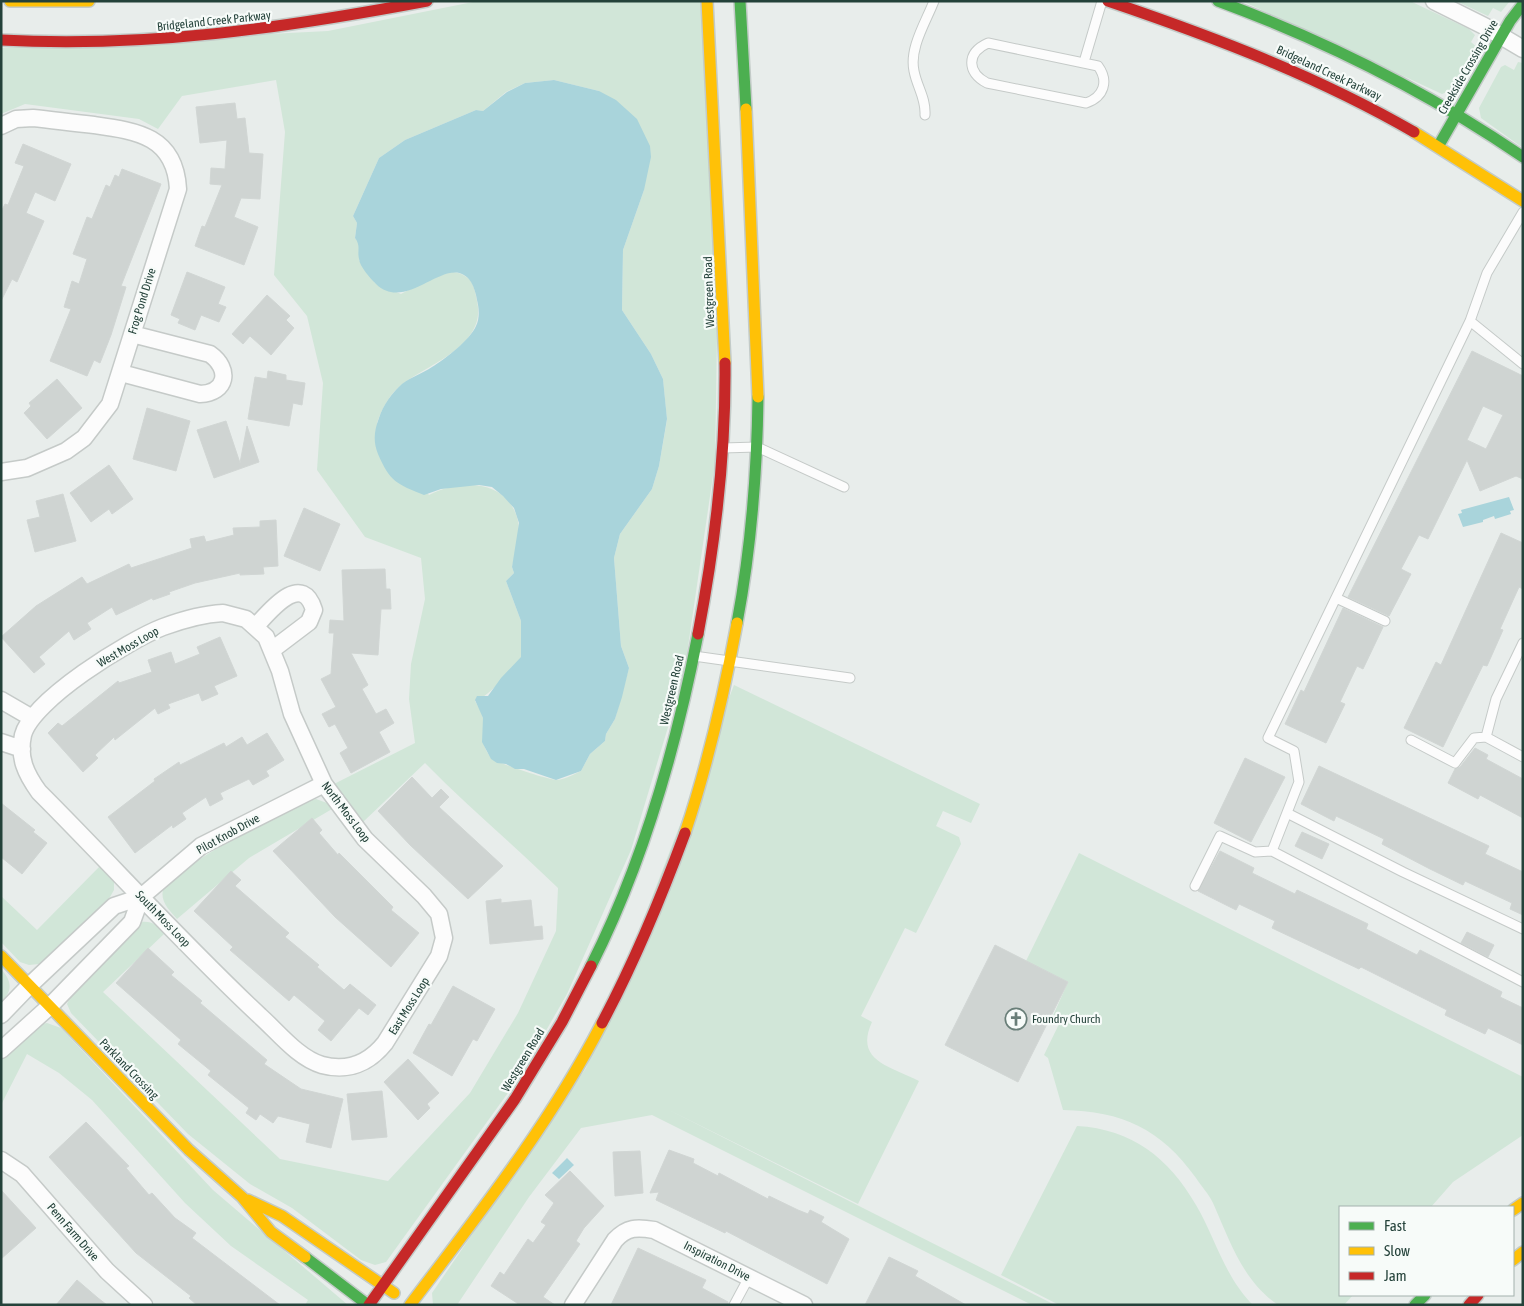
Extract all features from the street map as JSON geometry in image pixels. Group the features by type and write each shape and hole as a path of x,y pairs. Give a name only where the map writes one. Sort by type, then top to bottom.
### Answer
{"street":[{"path":"10,1 89,1"},
{"name":"Bridgeland Creek Parkway","path":"1,40 155,41 304,24 427,1"},
{"name":"Westgreen Road","path":"368,1305 502,1120 562,1021 594,960 619,905 642,844 667,766 694,656 709,572 723,448 725,370 724,289 707,1"},
{"path":"410,1305 532,1140 594,1039 653,919 677,856 702,776 729,661 745,576 757,447 759,369 756,287 740,1"},
{"name":"Bridgeland Creek Parkway","path":"1108,1 1243,49 1308,76 1440,145 1523,201"},
{"name":"Bridgeland Creek Parkway","path":"1218,1 1323,43 1458,114 1523,157"},
{"path":"1434,1 1523,49"},
{"name":"Creekside Crossing Drive","path":"1440,145 1523,4"},
{"name":"Frog Pond Drive","path":"1,472 26,468 48,461 66,451 84,438 110,404 178,189 177,174 170,158 160,145 133,130 33,118 16,120 2,126"},
{"path":"121,373 200,394 209,394 218,389 223,381 224,371 220,361 210,354 132,334"},
{"path":"297,593 309,599 314,610 309,622 264,638 283,598 289,594 297,593"},
{"name":"West Moss Loop","path":"23,742 32,718 42,706 90,669 162,627 201,616 223,613 246,619 264,638"},
{"name":"North Moss Loop","path":"264,638 292,714 324,784 365,839 433,905 442,924"},
{"path":"1,700 32,718"},
{"path":"1,742 23,742"},
{"name":"South Moss Loop","path":"23,742 22,763 28,778 38,792 120,873 220,978 302,1055 321,1064 346,1067"},
{"name":"Pilot Knob Drive","path":"1,1015 114,906 141,897 201,846 324,784"},
{"name":"Pilot Knob Drive","path":"1,1050 50,1006 132,922 141,897"},
{"name":"East Moss Loop","path":"346,1067 363,1063 378,1052 407,1012 439,956 444,938 442,924"},
{"name":"Parkland Crossing","path":"1,956 189,1150 242,1197 271,1232 368,1305"},
{"name":"Penn Farm Drive","path":"1,1160 22,1174 107,1271 144,1305"},
{"name":"Parkland Crossing","path":"242,1197 282,1216 410,1305"},
{"name":"Inspiration Drive","path":"578,1303 615,1240 628,1229 636,1227 654,1230 804,1305"},
{"path":"1415,1305 1424,1296"},
{"path":"1468,1305 1477,1296"}],"lane":[{"path":"925,115 925,103 914,71 913,55 934,1"},
{"path":"1084,62 1102,1"},
{"path":"988,43 1084,62 1098,66 1104,74 1105,85 1095,100 1086,102 987,83 977,78 972,68 973,57 978,47 988,43"},
{"path":"1272,851 1298,782 1294,751 1268,738 1470,321 1487,272 1523,212"},
{"path":"1470,321 1523,364"},
{"path":"723,448 757,447 844,486"},
{"path":"1336,598 1385,621"},
{"path":"1486,737 1496,699 1523,643"},
{"path":"694,656 850,678"},
{"path":"1411,740 1454,763 1474,738 1486,737 1523,756"},
{"path":"1287,813 1523,929"},
{"path":"1195,886 1220,836 1255,852 1272,851 1523,982"},
{"path":"734,1305 749,1277"}],"green space":[{"path":"478,1 701,1 717,335 715,462 684,674 631,850 567,994 520,1076 386,1262 375,1265 361,1260 292,1208 250,1184 188,1134 71,1013 67,1004 72,993 141,922 154,924 164,934 103,992 280,1159 388,1181 470,1093 518,1013 556,931 558,888 425,763 363,822 334,784 415,743 409,699 411,664 425,599 421,558 365,537 317,470 323,383 307,316 274,275 285,132 276,80 182,96 158,129 139,119 25,104 1,114 1,48 328,31","holes":["554,80 599,91 644,190 623,250 622,310 651,354 663,379 667,420 659,466 652,489 620,534 614,558 621,646 629,668 615,719 606,734 605,741 590,754 581,771 566,778 556,780 501,763 491,758 484,746 484,724 480,709 475,701 494,688 521,658 521,621 506,581 514,573 512,567 519,532 518,521 513,507 494,490 482,486 455,486 429,495 377,423 387,401 399,387 442,360 466,341 474,329 478,316 474,287 466,277 460,273 453,272 435,277 401,294 375,283 359,260 360,244 355,238 357,223 353,216 379,158 405,140 476,110 483,111 506,92 525,83"]},
{"path":"1242,1 1410,1 1469,29 1475,35 1471,42 1479,49 1456,88 1442,94"},
{"path":"1456,1 1510,1 1501,12 1493,8 1488,16"},
{"path":"1518,62 1523,63 1523,148 1481,118 1479,108 1501,67 1505,65 1514,70"},
{"path":"734,685 980,804 971,823 943,811 936,826 959,837 961,844 916,933 905,928 861,1016 872,1022 868,1035 868,1046 871,1054 887,1066 919,1081 858,1204 669,1110 1055,1305 1032,1305 652,1115 581,1128 529,1197 457,1305 433,1305 432,1293 586,1068"},
{"path":"316,799 327,803 332,809 249,858 177,919 164,902 162,894 171,881 187,868 233,839 283,813"},
{"path":"1079,853 1523,1077 1523,1135 1453,1182 1432,1206 1339,1206 1339,1296 1352,1296 1344,1305 1278,1305 1255,1284 1246,1272 1238,1259 1209,1196 1183,1161 1169,1147 1154,1135 1122,1119 1104,1114 1063,1110 1048,1058 1044,1055 1060,1022 1052,1018 1068,982 1026,961"},
{"path":"100,866 114,878 114,890 110,897 45,961 29,965 20,962 1,942 1,896 37,930"},
{"path":"1,969 10,986 8,994 1,1002"},
{"path":"47,1023 61,1028 213,1190 348,1305 305,1305 308,1300 231,1246 185,1203 92,1100 59,1073 27,1054 1,1105 1,1059 34,1028"},
{"path":"1077,1126 1097,1128 1132,1140 1161,1160 1174,1173 1196,1205 1227,1270 1253,1305 1059,1305 1001,1275"}],"water":[{"path":"554,80 599,91 616,100 637,119 650,146 651,157 644,190 623,250 622,310 651,354 663,379 667,419 659,466 652,489 620,534 614,558 621,646 629,668 622,697 615,719 606,734 605,741 590,754 581,771 556,780 524,769 515,769 491,759 482,742 483,718 475,700 477,696 488,696 501,678 521,657 521,621 506,581 514,573 512,567 519,523 514,508 492,487 479,485 441,489 424,495 407,488 395,481 386,471 375,445 377,423 385,404 395,391 402,384 437,364 450,354 473,331 479,313 474,288 471,282 462,274 451,273 401,292 388,291 376,284 361,265 358,256 358,243 355,238 357,223 353,216 379,158 405,140 476,110 483,111 507,92 525,83"},
{"path":"1509,497 1514,510 1510,511 1511,514 1495,519 1494,516 1483,520 1483,522 1463,527 1458,514 1462,513 1461,510"},
{"path":"567,1158 574,1165 559,1179 552,1173"}],"building":[{"path":"235,103 237,119 245,118 249,153 263,154 260,199 241,198 234,217 258,227 244,265 195,246 202,226 205,227 222,185 210,184 211,168 225,169 227,140 200,143 196,107"},
{"path":"23,144 71,164 55,201 35,192 26,213 44,221 17,282 12,279 1,301 1,212 5,204 8,205 24,166 15,163"},
{"path":"122,169 161,184 121,286 126,287 111,335 100,363 94,360 87,376 50,361 71,309 64,307 72,281 79,284 87,259 73,254 87,217 92,219 106,185 110,187 115,175 119,177"},
{"path":"187,272 225,287 218,304 226,307 219,322 201,315 195,330 178,323 180,319 171,315"},
{"path":"267,295 290,316 286,320 294,328 271,355 250,336 243,344 232,334"},
{"path":"1472,351 1523,376 1523,479 1516,476 1480,491 1467,460 1428,539 1419,535 1401,569 1411,574 1389,616 1348,597","holes":["1483,406 1503,415 1486,449 1467,440"]},
{"path":"268,371 286,375 286,380 305,383 302,405 293,403 289,426 248,419 255,377 267,379"},
{"path":"57,379 82,408 47,439 24,413 31,406 29,403"},
{"path":"147,408 190,421 176,471 133,459"},
{"path":"226,421 240,463 247,426 259,462 214,478 197,430"},
{"path":"109,465 133,499 112,514 109,509 91,522 70,493"},
{"path":"63,494 76,541 35,552 27,520 40,517 36,501"},
{"path":"304,508 340,524 320,571 284,556"},
{"path":"276,520 278,566 263,567 264,574 240,575 240,573 195,583 153,600 152,598 116,615 112,607 87,623 91,629 74,640 69,631 39,657 45,664 34,673 1,637 36,606 82,577 87,584 129,564 131,568 192,548 190,539 204,536 206,542 234,535 233,528 260,527 260,521"},
{"path":"1501,533 1523,543 1523,589 1519,587 1500,629 1503,630 1487,666 1483,665 1443,747 1404,728 1436,662 1441,665"},
{"path":"385,569 386,589 390,589 391,609 381,609 378,655 351,653 368,685 362,689 376,714 386,709 394,723 379,732 390,752 351,773 340,753 348,748 335,724 329,727 322,714 336,707 321,679 331,674 334,633 329,633 330,620 344,621 342,570"},
{"path":"1343,608 1383,627 1363,669 1357,666 1340,702 1345,704 1326,743 1285,724 1301,690 1304,692"},
{"path":"220,637 237,676 214,686 218,694 202,701 199,693 168,704 170,708 158,714 155,708 115,740 114,737 95,755 98,758 83,772 48,733 58,723 62,726 118,681 119,683 152,672 148,660 171,652 175,664 200,654 197,647"},
{"path":"267,733 284,760 266,771 269,776 253,785 249,779 220,793 223,799 210,806 206,797 182,813 186,819 173,828 172,825 135,853 108,817 155,781 154,779 179,762 180,765 224,743 226,747 242,737 247,745"},
{"path":"1475,748 1488,755 1486,759 1523,779 1523,818 1480,795 1478,799 1448,783 1455,769 1460,767"},
{"path":"1245,758 1285,777 1251,842 1214,823"},
{"path":"1319,766 1489,846 1485,854 1523,872 1523,915 1510,909 1512,903 1465,881 1463,885 1382,844 1384,839 1336,816 1334,821 1301,804"},
{"path":"412,777 432,798 441,789 449,797 439,807 503,866 468,899 410,845 378,811"},
{"path":"1,803 35,830 33,832 47,843 22,874 1,857"},
{"path":"312,818 322,830 319,833 338,855 339,853 393,907 391,910 419,933 391,967 335,917 273,851"},
{"path":"1302,832 1329,844 1322,859 1295,846"},
{"path":"1220,851 1254,868 1252,873 1295,894 1297,890 1368,924 1366,929 1417,955 1420,950 1502,992 1500,997 1523,1008 1523,1045 1488,1028 1485,1034 1445,1015 1447,1010 1361,967 1359,969 1272,928 1275,921 1239,904 1236,910 1198,891"},
{"path":"231,871 241,880 235,886 289,933 285,937 319,965 317,967 344,990 350,984 376,1005 368,1015 359,1008 331,1041 318,1030 325,1021 294,995 289,1001 230,950 233,947 194,911"},
{"path":"501,899 501,903 531,900 534,927 542,926 543,939 490,944 486,901"},
{"path":"1467,932 1494,945 1488,957 1461,943"},
{"path":"995,945 1068,982 1018,1082 945,1045"},
{"path":"148,948 174,972 171,975 202,1001 200,1003 267,1060 264,1064 301,1089 343,1099 331,1148 306,1142 310,1124 278,1116 273,1123 260,1114 256,1120 246,1113 249,1108 208,1075 211,1071 178,1044 181,1040 116,983"},
{"path":"453,986 495,1009 477,1041 473,1039 452,1076 413,1053"},
{"path":"408,1059 439,1093 427,1104 430,1108 418,1120 384,1082"},
{"path":"382,1091 387,1137 352,1140 347,1094"},
{"path":"86,1122 129,1166 126,1168 149,1195 152,1193 175,1218 196,1233 192,1238 280,1305 197,1305 189,1298 191,1296 136,1253 49,1157"},
{"path":"669,1150 694,1159 693,1163 718,1176 719,1173 768,1199 769,1196 808,1214 810,1210 824,1217 821,1222 849,1239 827,1284 726,1231 725,1233 656,1200 659,1192 650,1193"},
{"path":"640,1151 643,1193 615,1196 613,1152"},
{"path":"570,1171 604,1206 584,1228 576,1241 580,1244 543,1297 555,1305 520,1305 491,1286 500,1272 504,1275 528,1239 533,1243 546,1225 541,1222 554,1203 545,1195"},
{"path":"1,1190 36,1228 1,1259"},
{"path":"638,1248 706,1280 702,1288 728,1302 728,1305 611,1305"},
{"path":"889,1257 918,1271 915,1276 966,1305 865,1305"},
{"path":"77,1280 98,1298 107,1305 56,1305"}],"traffic: fast":[{"path":"740,1 746,109"},
{"path":"1218,1 1298,33 1375,70 1450,111 1523,157"},
{"path":"1439,145 1510,21 1523,4"},
{"path":"737,623 752,511 758,397"},
{"path":"591,966 627,887 656,804 679,719 698,634"},
{"path":"305,1257 368,1305"},
{"path":"1415,1305 1424,1296"}],"traffic: slow":[{"path":"10,1 89,1"},
{"path":"707,1 725,363"},
{"path":"746,109 758,397"},
{"path":"1414,132 1523,201"},
{"path":"685,833 715,729 737,623"},
{"path":"1,956 189,1150 242,1197 271,1232 305,1257"},
{"path":"410,1305 487,1203 536,1133 560,1097 602,1023"},
{"path":"248,1200 282,1216 394,1293"},
{"path":"1514,1209 1523,1203"},
{"path":"1514,1259 1523,1252"}],"traffic: jam":[{"path":"1,40 109,41 215,34 320,20 427,1"},
{"path":"1108,1 1187,29 1303,75 1414,132"},
{"path":"698,634 710,567 718,499 724,431 725,363"},
{"path":"602,1023 647,929 685,833"},
{"path":"369,1305 515,1099 562,1022 591,966"},
{"path":"1469,1305 1477,1296"}],"place":[{"name":"Foundry Church","path":"1016,1019"}]}
